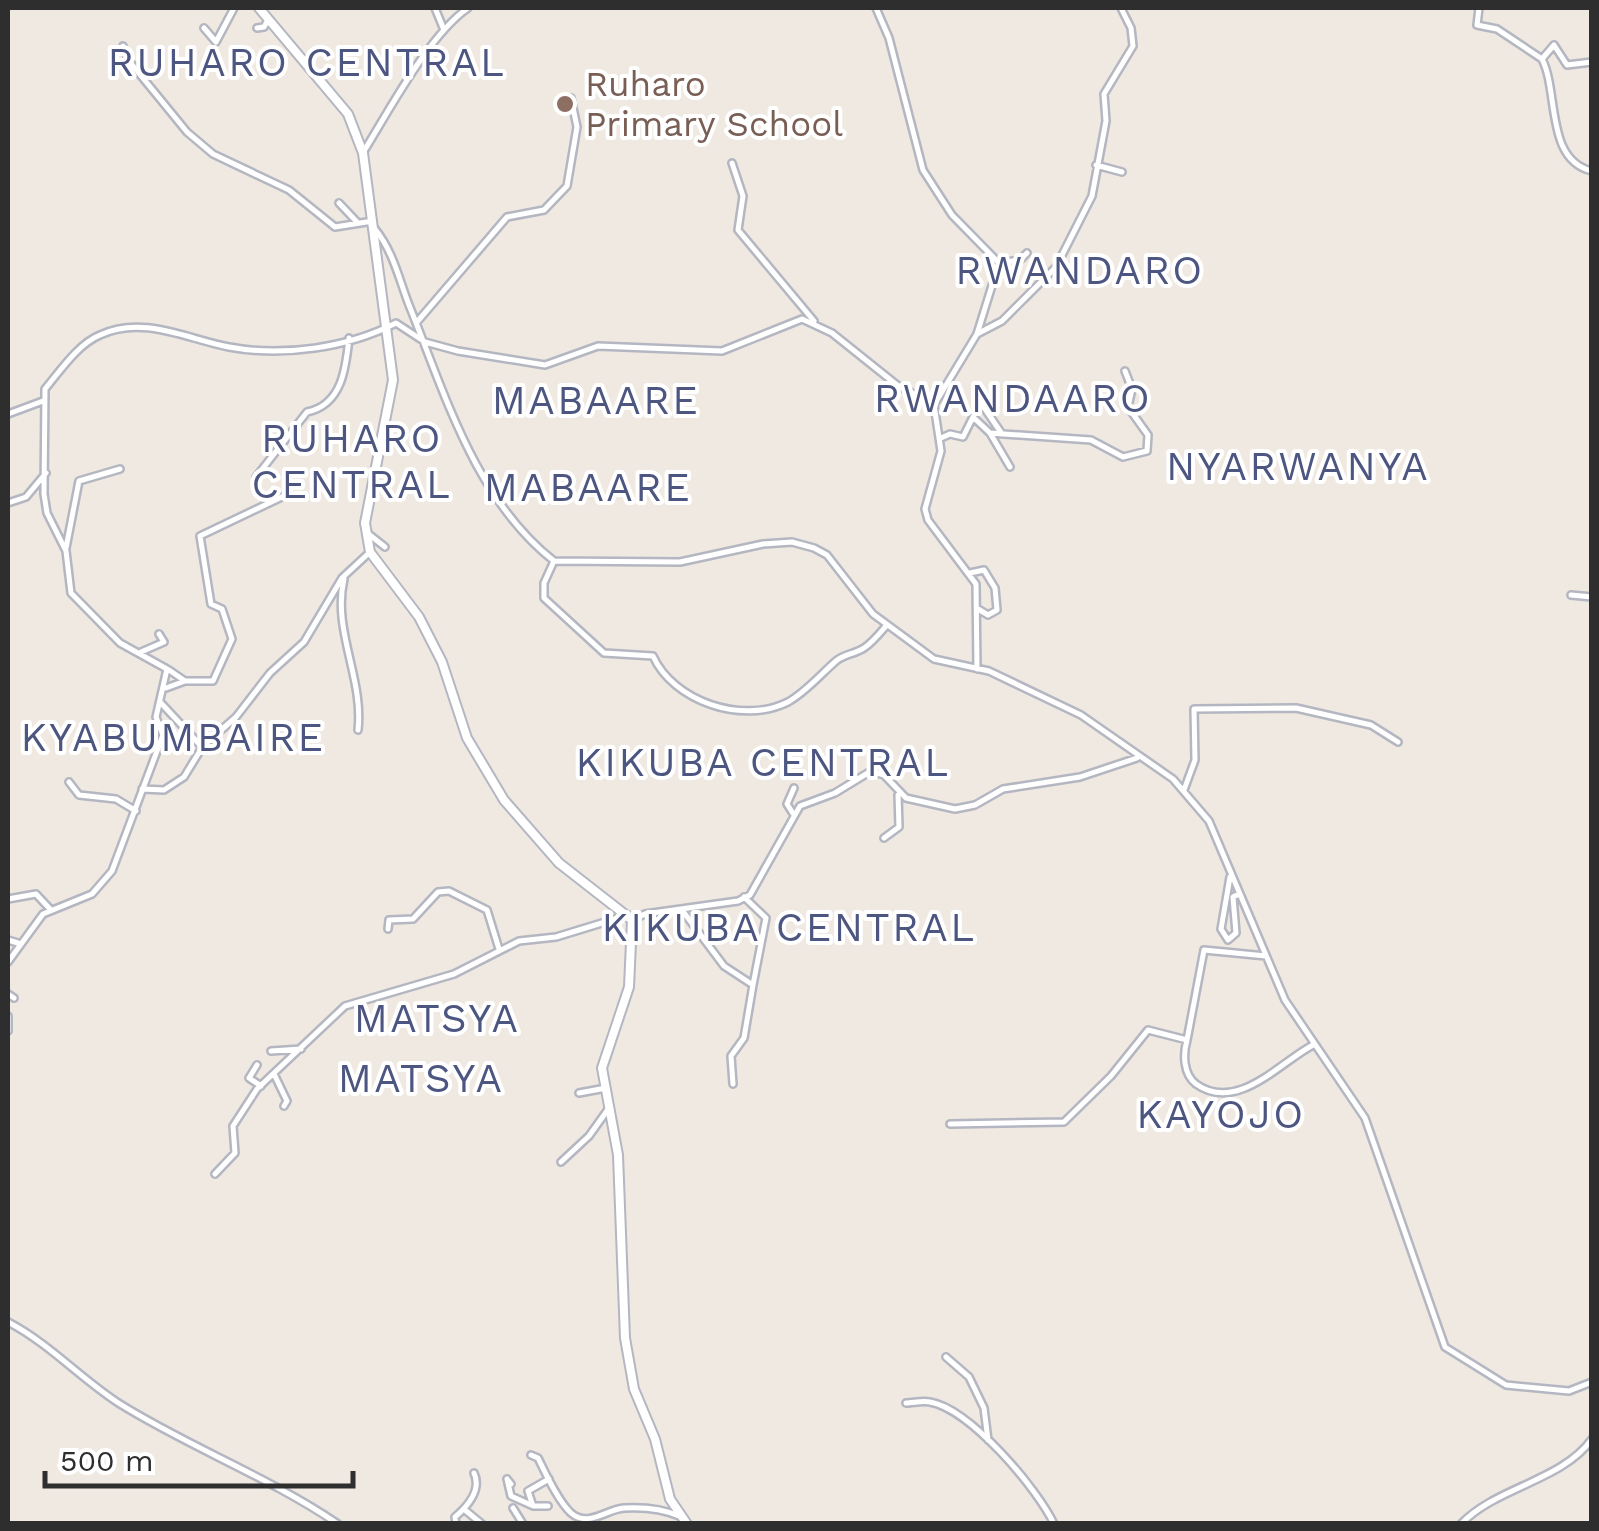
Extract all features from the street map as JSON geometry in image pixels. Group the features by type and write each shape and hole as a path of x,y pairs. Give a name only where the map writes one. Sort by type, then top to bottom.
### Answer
{"street":[{"path":"204,28 216,42 232,20 234,8"},
{"path":"259,8 348,114 363,154 387,328 392,398 364,530 370,552 419,617 442,662 467,738 504,800 559,863 630,918"},
{"path":"434,8 444,30"},
{"path":"363,154 394,99 444,30 468,8"},
{"path":"876,8 889,38 923,170 952,215 999,263"},
{"path":"977,334 1007,316 1056,267 1092,196 1106,121 1104,94 1133,46 1132,28 1121,8"},
{"path":"1479,8 1477,25 1497,30 1542,59 1561,145 1580,168 1592,170"},
{"path":"257,28 264,27 269,17"},
{"path":"1542,59 1554,45 1567,65 1592,62"},
{"path":"123,46 129,61 156,90 178,124 213,154 288,190 335,227 357,222 374,225 389,250 439,383 482,474 530,540 554,561 680,562 749,546 801,543 828,555 867,608 934,660 977,668 1081,716 1184,790 1209,821 1285,1000 1353,1098 1370,1130 1445,1348 1506,1386 1569,1391 1592,1382"},
{"path":"416,322 507,217 535,214 562,194 571,178 577,127 571,98"},
{"path":"732,163 743,196 738,230 814,321 897,385 934,405"},
{"path":"1096,165 1122,172"},
{"path":"339,203 357,222"},
{"path":"999,263 1020,260 1027,253"},
{"path":"977,668 976,584 928,520 925,509 938,468 941,438 934,405 977,334 999,263"},
{"path":"185,680 120,644 74,601 66,551 47,513 45,389 92,339 115,330 161,329 258,350 319,348 400,324 426,342 546,364 598,346 722,351 793,320 814,321"},
{"path":"256,477 307,412 319,410 336,393 345,375 349,338"},
{"path":"990,433 1025,432 1058,440 1094,441 1123,458 1147,451 1148,435 1128,408 1132,389 1125,371"},
{"path":"979,400 1002,434"},
{"path":"8,414 43,401"},
{"path":"941,438 950,434 963,436 973,417 990,433 1010,468"},
{"path":"66,551 79,481 120,470"},
{"path":"8,503 26,497 46,473"},
{"path":"166,688 185,680 213,681 232,639 222,609 211,604 199,537 286,495"},
{"path":"364,530 386,546"},
{"path":"141,789 166,789 184,777 202,748 236,717 270,673 304,642 342,578 370,552"},
{"path":"554,561 544,583 544,598 594,647 619,656 653,656 663,676 678,690 709,704 758,708 788,702 838,658 866,648 886,626"},
{"path":"352,569 342,582 343,639 360,706 358,730"},
{"path":"970,573 984,570 995,588 997,610 988,615 978,609"},
{"path":"1571,595 1592,597"},
{"path":"138,652 164,642 159,634"},
{"path":"8,962 18,943 50,909 84,898 102,884 117,864 163,735 156,716 166,688 167,670"},
{"path":"160,704 202,748"},
{"path":"1184,790 1195,760 1194,709 1296,708 1371,725 1398,742"},
{"path":"215,1174 235,1153 233,1126 260,1086 345,1006 475,964 499,949 645,914 744,898 758,884 806,800 835,793 870,771 884,774 910,800 955,809 974,805 1003,789 1080,777 1137,758"},
{"path":"70,782 79,795 116,799 136,811"},
{"path":"794,788 787,804 794,815"},
{"path":"884,838 899,827 898,792"},
{"path":"1230,874 1221,928 1228,940 1236,933 1234,898 1239,894"},
{"path":"388,929 389,920 413,919 438,892 449,891 487,910 499,949"},
{"path":"8,899 36,894 50,909"},
{"path":"733,1084 731,1056 744,1038 760,934 766,918 744,898"},
{"path":"682,910 724,966 753,985"},
{"path":"630,918 630,987 605,1050 606,1088 618,1154 618,1260 626,1350 670,1499 687,1524"},
{"path":"8,940 18,943"},
{"path":"1266,956 1201,953 1187,1040 1186,1074 1192,1082 1216,1094 1238,1090 1274,1074 1277,1066 1313,1045"},
{"path":"8,1016 8,1031"},
{"path":"950,1124 1064,1122 1111,1076 1148,1030 1187,1040"},
{"path":"271,1051 301,1049"},
{"path":"257,1065 249,1078 260,1086"},
{"path":"274,1074 288,1101 284,1106"},
{"path":"579,1093 606,1088"},
{"path":"562,1162 611,1105"},
{"path":"1044,1114 1053,1124"},
{"path":"8,1322 42,1342 119,1403 270,1480 338,1524"},
{"path":"946,1357 969,1377 984,1408 988,1440"},
{"path":"906,1403 930,1402 962,1416 988,1440 1054,1524"},
{"path":"1461,1524 1503,1494 1568,1461 1592,1440"},
{"path":"531,1455 569,1511 581,1519 605,1516 620,1508 665,1510 680,1516"},
{"path":"456,1524 455,1517 465,1510 478,1483 474,1473"},
{"path":"533,1506 528,1491 549,1479"},
{"path":"511,1484 507,1480 505,1483 511,1496 533,1506 548,1506"},
{"path":"513,1508 522,1524"},
{"path":"465,1510 482,1524"}],"place":[{"name":"Ruharo Primary School","path":"565,104"}],"district":[{"name":"RUHARO CENTRAL","path":"307,62"},
{"name":"RWANDARO","path":"1080,270"},
{"name":"RWANDAARO","path":"1013,398"},
{"name":"MABAARE","path":"596,400"},
{"name":"RUHARO CENTRAL","path":"352,461"},
{"name":"NYARWANYA","path":"1298,466"},
{"name":"MABAARE","path":"588,487"},
{"name":"KYABUMBAIRE","path":"173,737"},
{"name":"KIKUBA CENTRAL","path":"763,762"},
{"name":"KIKUBA CENTRAL","path":"789,927"},
{"name":"MATSYA","path":"437,1018"},
{"name":"MATSYA","path":"421,1078"},
{"name":"KAYOJO","path":"1221,1114"}]}
